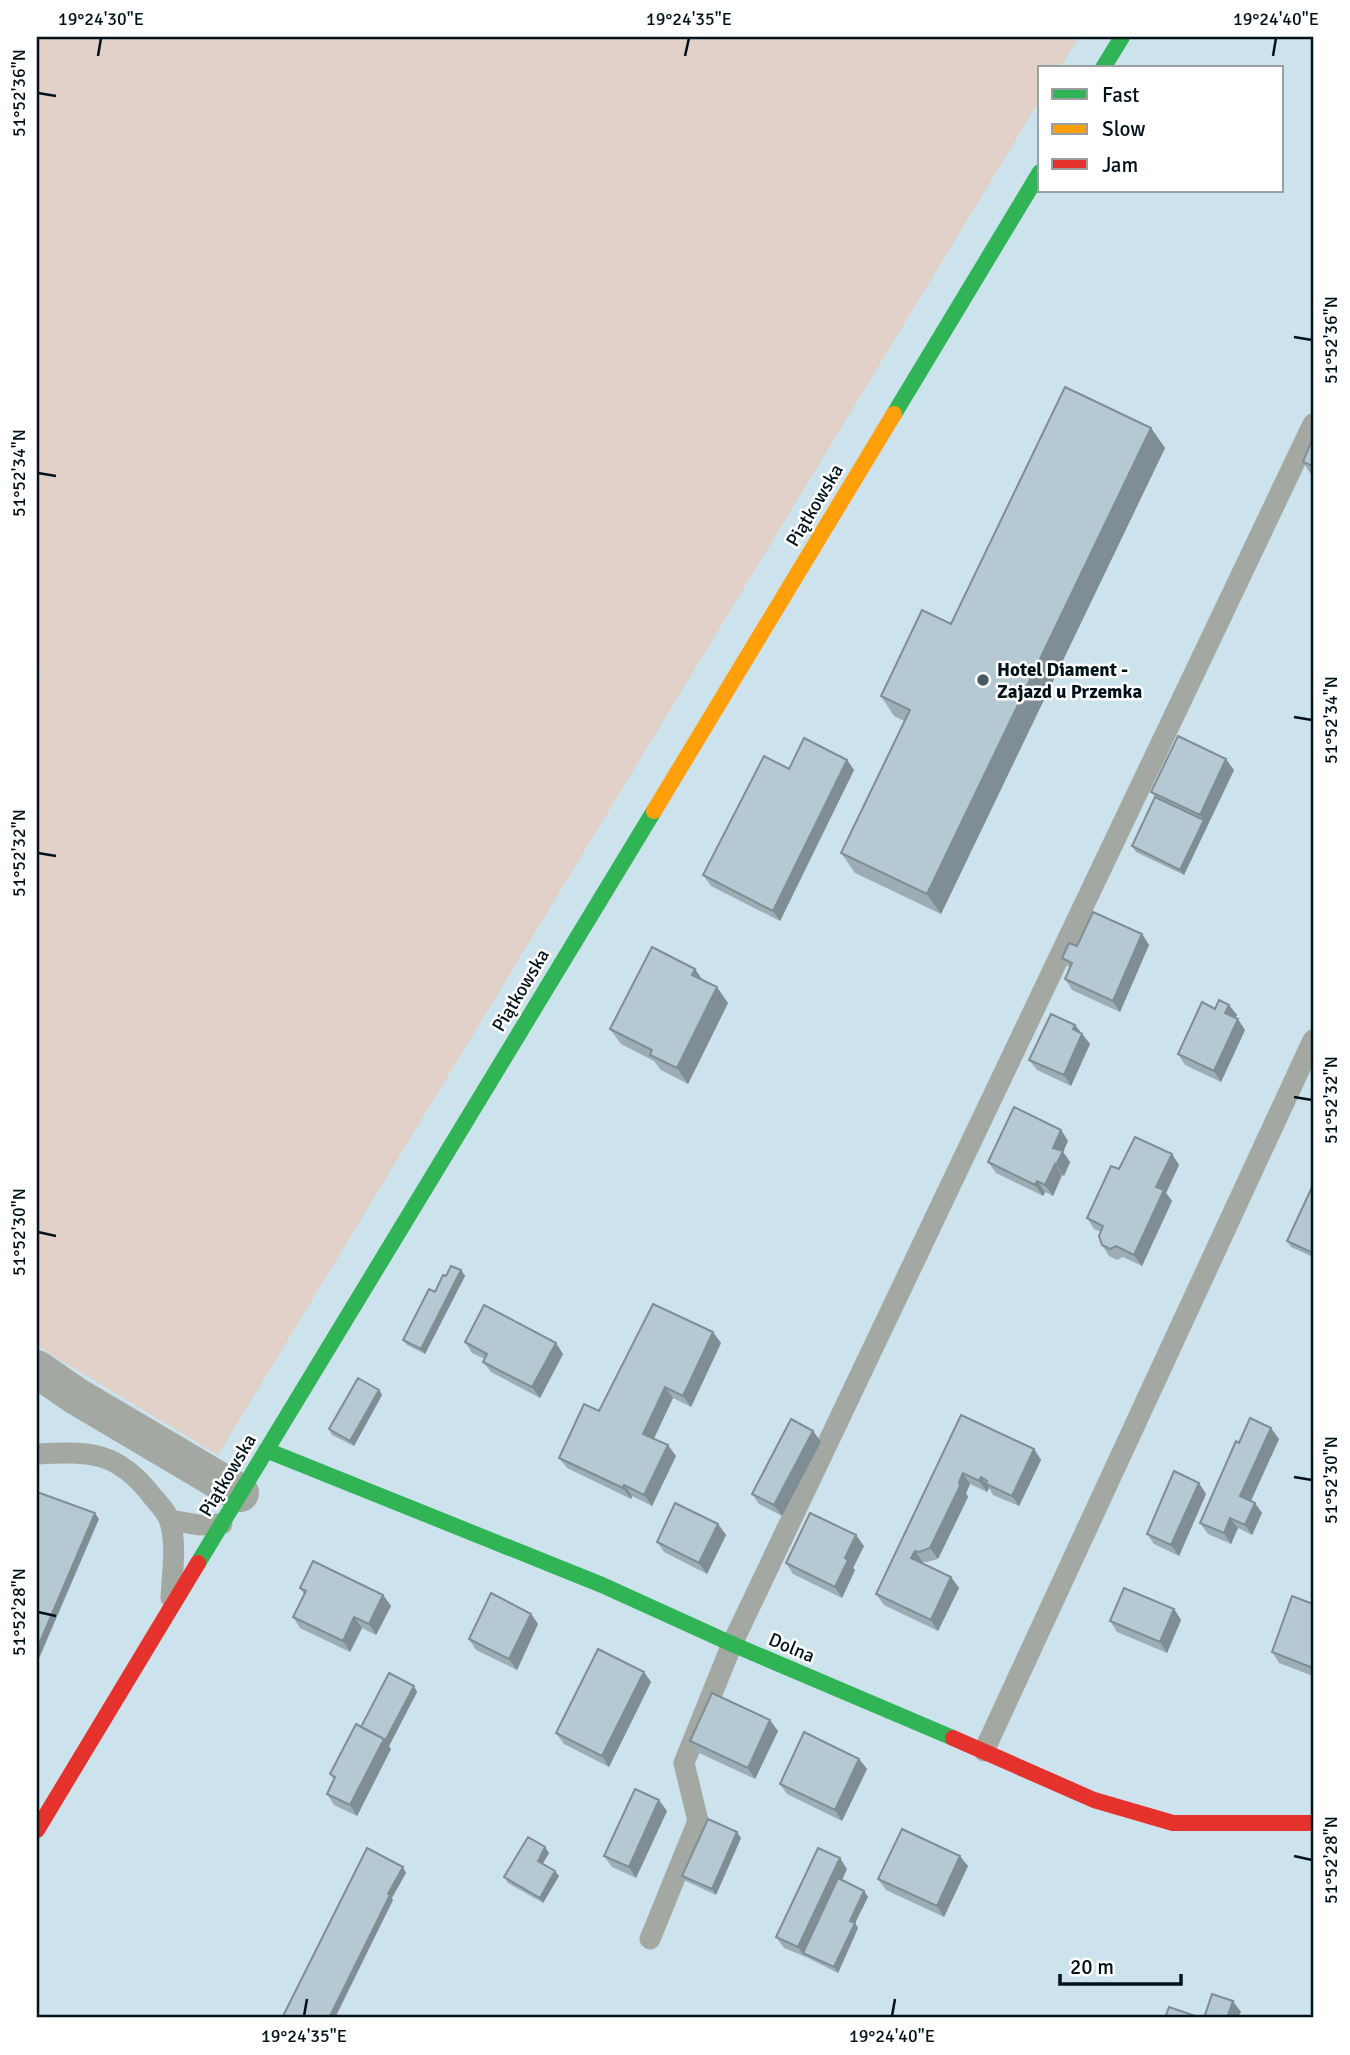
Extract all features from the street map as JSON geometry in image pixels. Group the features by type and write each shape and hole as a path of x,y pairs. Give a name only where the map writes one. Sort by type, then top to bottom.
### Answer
{"main road":[{"path":"1104,66 1122,37"},
{"name":"Piątkowska","path":"37,1830 1038,175"},
{"name":"Dolna","path":"267,1450 602,1585 1094,1800 1173,1824 1313,1823"}],"street":[{"path":"38,1374 76,1396 231,1508"}],"lane":[{"path":"650,1939 698,1821 684,1763 732,1644 1313,424"},
{"path":"984,1751 1313,1040"},
{"path":"37,1454 71,1452 100,1455 137,1476 170,1520 173,1547 170,1608"},
{"path":"170,1520 199,1525 231,1508"}],"shaded area":[{"path":"37,37 1079,37 1061,66 1038,66 1038,103 218,1455 37,1346 37,684 43,669 37,680"}],"building":[{"name":"Hotel Diament - Zajazd u Przemka","path":"1065,387 1151,428 927,894 841,853 910,710 881,696 922,610 951,624"},
{"path":"1313,437 1313,466 1303,462"},
{"path":"1178,736 1226,759 1200,815 1151,792"},
{"path":"804,738 847,760 773,911 703,875 764,756 789,769"},
{"path":"1155,797 1204,820 1180,870 1132,846"},
{"path":"1093,912 1142,934 1113,1001 1065,979 1072,963 1062,958 1069,943 1077,946"},
{"path":"652,947 695,969 692,975 717,987 677,1068 650,1055 652,1050 610,1029"},
{"path":"1219,1000 1229,1005 1225,1013 1238,1019 1214,1071 1178,1054 1202,1002 1215,1009"},
{"path":"1051,1014 1075,1025 1073,1029 1082,1034 1064,1075 1029,1060"},
{"path":"1014,1107 1061,1130 1053,1148 1063,1151 1045,1185 1037,1181 1035,1185 988,1162"},
{"path":"1135,1137 1172,1154 1156,1187 1164,1190 1134,1255 1116,1246 1110,1249 1102,1245 1099,1236 1103,1226 1087,1218 1111,1166 1119,1169"},
{"path":"1313,1185 1313,1253 1287,1241"},
{"path":"451,1266 461,1270 421,1349 403,1340 429,1289 435,1292"},
{"path":"653,1304 713,1332 683,1396 665,1387 643,1434 668,1445 644,1495 559,1458 584,1404 599,1411"},
{"path":"484,1305 556,1343 532,1387 483,1362 487,1354 465,1342"},
{"path":"358,1378 379,1390 350,1441 329,1429"},
{"path":"961,1415 1034,1449 1012,1496 986,1484 987,1481 981,1477 979,1481 963,1473 960,1486 930,1548 915,1551 911,1558 951,1577 931,1620 876,1594"},
{"path":"1250,1418 1271,1428 1240,1496 1255,1503 1245,1525 1230,1518 1224,1533 1200,1523 1236,1441 1239,1443"},
{"path":"791,1419 813,1431 774,1505 752,1494"},
{"path":"1174,1471 1199,1483 1171,1545 1147,1534"},
{"path":"37,1492 95,1513 37,1649"},
{"path":"675,1503 718,1524 699,1563 657,1542"},
{"path":"810,1513 856,1535 835,1587 786,1563"},
{"path":"313,1561 383,1595 369,1624 354,1617 343,1641 293,1617 306,1591 300,1588"},
{"path":"1124,1588 1174,1609 1160,1642 1110,1621"},
{"path":"491,1593 531,1614 509,1659 469,1639"},
{"path":"1292,1596 1313,1604 1313,1668 1272,1652"},
{"path":"598,1649 644,1672 602,1756 556,1733"},
{"path":"389,1673 414,1686 385,1741 361,1727"},
{"path":"712,1693 770,1720 748,1768 690,1741"},
{"path":"356,1724 384,1739 350,1805 327,1794 335,1777 330,1774"},
{"path":"804,1732 859,1759 835,1810 780,1784"},
{"path":"635,1789 659,1800 629,1867 604,1856"},
{"path":"708,1819 737,1832 712,1889 682,1876"},
{"path":"902,1829 960,1856 937,1906 878,1879"},
{"path":"528,1837 545,1847 538,1861 555,1871 540,1898 504,1877"},
{"path":"367,1848 403,1867 329,2018 282,2018"},
{"path":"818,1848 840,1858 798,1947 776,1937"},
{"path":"838,1878 864,1891 850,1921 855,1923 834,1967 803,1953"},
{"path":"1212,1994 1233,2001 1227,2018 1204,2018"},
{"path":"1169,2007 1201,2018 1165,2018"}],"traffic: fast":[{"path":"1104,66 1122,37"},
{"path":"894,414 1038,175"},
{"path":"198,1563 654,811"},
{"path":"266,1450 602,1585 732,1644 953,1738"}],"traffic: slow":[{"path":"654,811 894,414"}],"traffic: jam":[{"path":"37,1830 198,1563"},
{"path":"953,1738 1094,1800 1173,1823 1313,1823"}],"place":[{"name":"Hotel Diament - Zajazd u Przemka","path":"983,680"}]}
